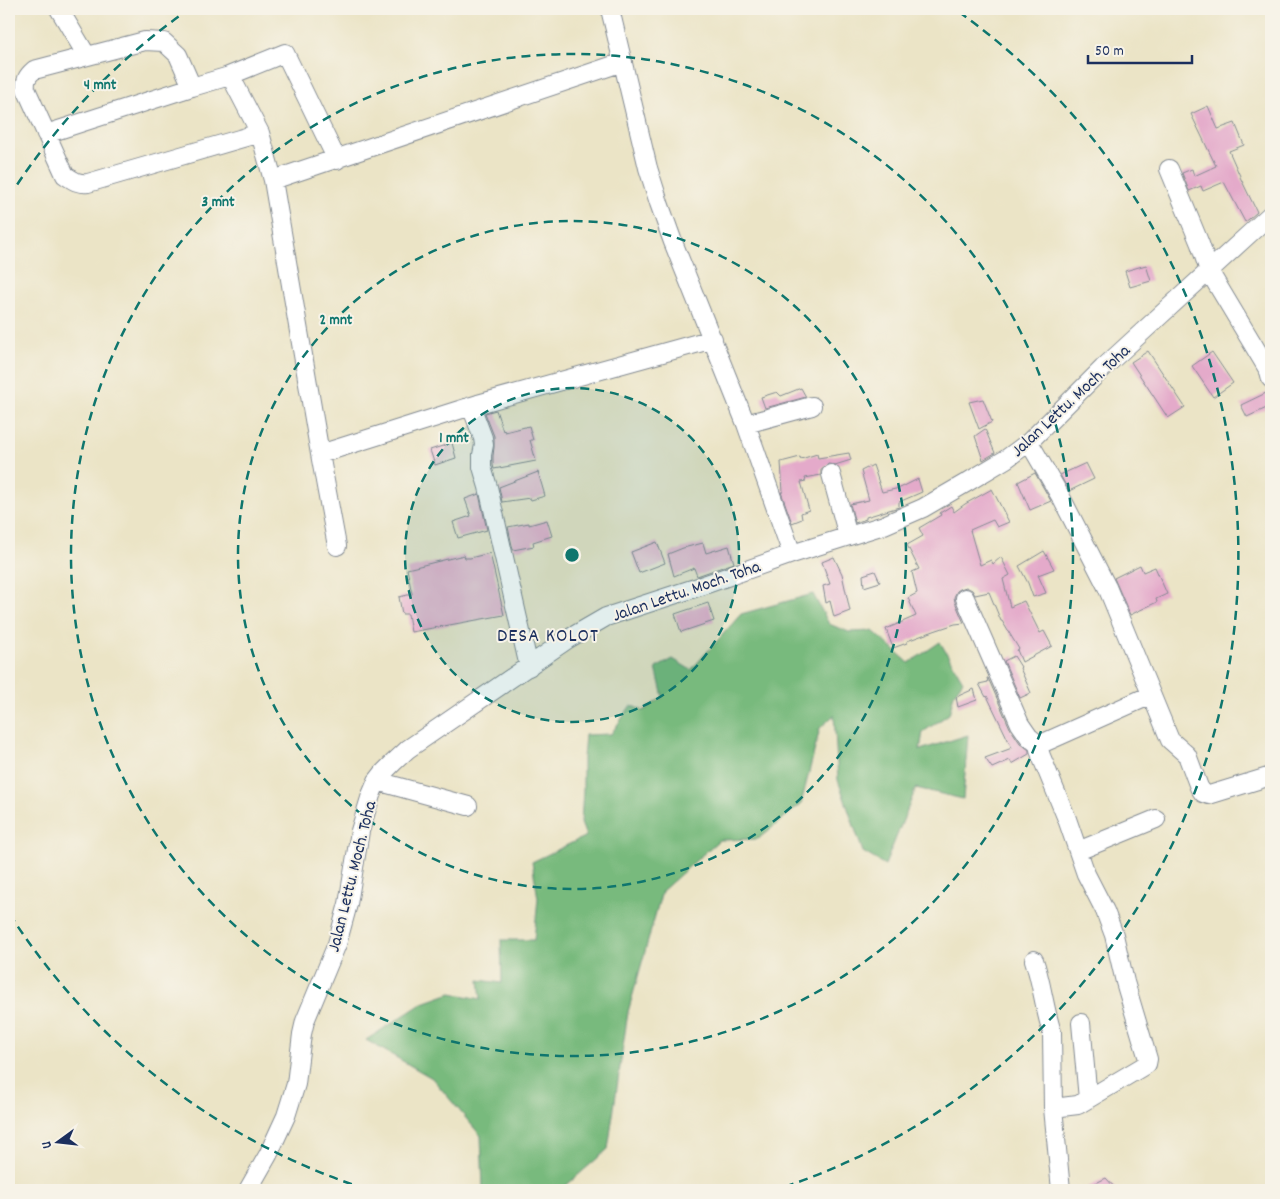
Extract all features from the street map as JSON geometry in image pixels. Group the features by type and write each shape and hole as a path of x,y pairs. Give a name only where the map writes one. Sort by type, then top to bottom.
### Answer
{"street":[{"path":"60,9 87,56"},
{"path":"610,9 648,168 659,203 746,424 792,554"},
{"path":"192,87 178,55 164,42 145,41 34,70 27,76 25,82 26,89 65,176 80,184 260,133"},
{"path":"46,134 226,77 285,53 337,160"},
{"path":"273,180 623,62"},
{"path":"226,77 233,81 260,133 273,180 337,546"},
{"path":"1169,169 1209,271 1252,340 1271,379"},
{"name":"Jalan Lettu. Moch. Toha","path":"248,1190 268,1155 286,1116 296,1084 305,1021 337,944 348,904 360,831 366,809 377,781 394,762 408,749 568,639 606,617 884,525 923,508 990,469 1030,442 1103,368 1271,214"},
{"path":"320,454 472,406 712,339"},
{"path":"472,406 484,445 482,467 529,666"},
{"path":"746,424 812,406"},
{"path":"1030,442 1107,587 1170,740 1187,755 1203,793 1209,795 1271,776"},
{"path":"832,474 848,536"},
{"path":"965,598 1020,724 1028,738 1040,746"},
{"path":"1040,746 1151,695"},
{"path":"1040,746 1040,756 1068,819 1086,874 1114,935 1125,982 1148,1059 1147,1064 1078,1105 1053,1108"},
{"path":"377,781 468,806"},
{"path":"1078,852 1156,820"},
{"path":"1034,960 1052,1032 1053,1108 1061,1190"},
{"path":"1080,1023 1088,1099"}],"green space":[{"path":"813,594 829,624 849,632 873,631 909,663 940,642 963,681 954,694 949,714 923,732 920,750 968,735 963,799 916,788 885,865 863,852 838,780 834,715 820,728 801,804 758,839 719,840 662,891 628,1012 608,1149 561,1190 483,1190 481,1136 432,1078 366,1040 423,1003 451,993 481,999 479,980 502,983 501,940 534,940 538,898 532,862 586,836 581,823 585,735 611,734 631,705 643,711 663,697 656,668 673,659 691,670 741,614"}],"building":[{"path":"1208,106 1218,129 1235,123 1244,145 1229,151 1257,212 1245,222 1224,182 1203,191 1201,186 1189,191 1182,173 1192,169 1194,176 1216,166 1191,114"},
{"path":"1146,265 1151,281 1130,287 1125,271"},
{"path":"1148,351 1185,407 1168,418 1131,362"},
{"path":"1212,352 1233,383 1213,397 1192,366"},
{"path":"801,388 806,397 765,408 761,397 777,392 781,396"},
{"path":"1266,393 1271,406 1247,417 1241,405"},
{"path":"983,399 992,422 979,429 969,402"},
{"path":"496,410 505,432 529,426 533,440 530,440 536,461 494,469 494,436 485,413"},
{"path":"985,429 995,453 983,460 975,436"},
{"path":"452,443 456,458 435,465 430,450"},
{"path":"849,453 851,460 835,465 828,464 821,469 821,475 805,478 806,481 801,482 809,510 801,513 802,519 792,523 781,492 783,492 781,462 817,454 818,458"},
{"path":"1086,463 1094,479 1069,491 1060,475"},
{"path":"873,465 882,492 900,488 918,479 922,492 899,502 899,507 866,517 866,519 855,523 850,504 869,500 861,471"},
{"path":"538,472 545,496 531,500 530,498 502,502 499,487"},
{"path":"1035,473 1051,501 1030,510 1018,482"},
{"path":"992,489 1009,522 997,527 993,520 970,530 980,565 991,560 993,564 1001,557 1010,575 1003,579 1010,607 1024,601 1040,633 1044,631 1052,646 1022,662 1017,650 1019,649 1001,621 989,592 975,595 972,590 966,587 957,591 954,597 964,623 934,631 893,648 886,629 916,616 908,598 917,593 912,572 919,569 907,545 923,536 919,528 941,515 940,513 951,506 954,512"},
{"path":"479,494 487,530 458,538 453,522 471,516 465,499"},
{"path":"547,520 552,536 533,542 534,546 513,550 508,527 529,523 529,525"},
{"path":"657,542 665,563 639,573 631,552"},
{"path":"703,543 706,553 729,546 734,563 697,576 694,568 674,576 668,554"},
{"path":"1044,551 1054,569 1038,575 1046,593 1033,597 1019,566"},
{"path":"490,553 504,615 411,632 408,614 402,614 399,597 412,594 407,569 464,555 465,558 470,558"},
{"path":"834,557 842,574 850,611 834,617 830,601 826,603 823,586 830,584 822,562"},
{"path":"1140,565 1143,572 1155,567 1167,594 1156,599 1157,602 1130,615 1114,578"},
{"path":"875,571 880,582 864,587 863,575"},
{"path":"708,603 714,621 681,632 675,614"},
{"path":"1014,656 1021,667 1031,693 1020,698 1004,661"},
{"path":"987,678 1010,728 1020,743 1029,750 1029,754 1012,764 1010,760 992,768 985,758 1012,748 987,696 979,684 988,682"},
{"path":"974,689 977,700 958,707 956,697"},
{"path":"1106,1178 1117,1190 1082,1190"}],"district":[{"name":"DESA KOLOT","path":"548,634"}]}
